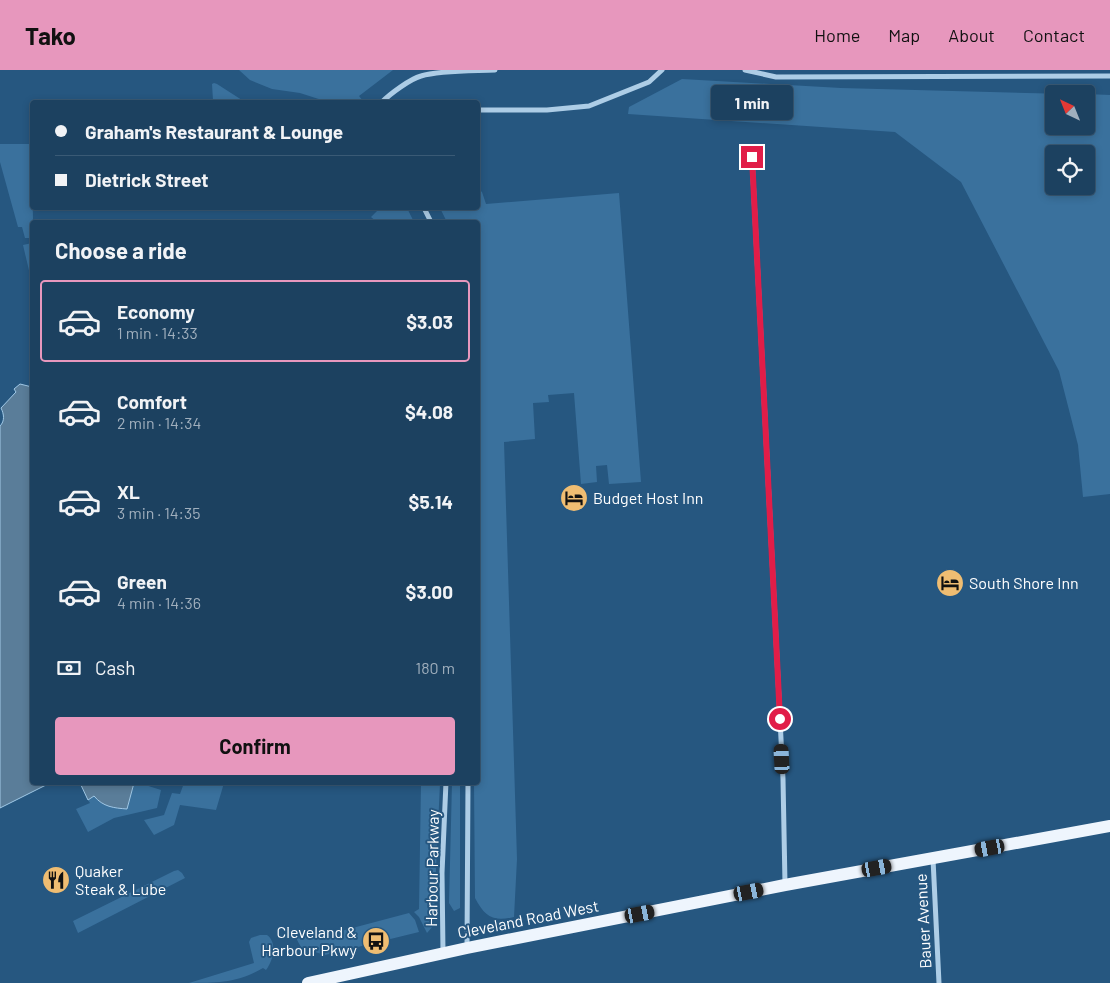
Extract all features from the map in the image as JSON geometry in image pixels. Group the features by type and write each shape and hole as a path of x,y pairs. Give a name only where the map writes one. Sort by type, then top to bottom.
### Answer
{"main road":[{"name":"Cleveland Road West","path":"308,983 467,948 785,885 1110,826"}],"street":[{"path":"384,100 420,76 495,70"},
{"path":"480,110 547,110 589,106 649,82 662,70"},
{"path":"745,70 776,77 1110,76"},
{"path":"752,157 782,779 785,885"},
{"name":"Harbour Parkway","path":"443,954 442,873 446,785"},
{"path":"467,948 468,785"},
{"name":"Bauer Avenue","path":"932,858 939,983"}],"shaded area":[{"path":"239,70 393,70 359,96 362,100 322,100 300,93 272,89 250,80"},
{"path":"682,79 841,88 1045,93 1045,135 1095,135 1095,94 1110,95 1110,494 1083,497 1078,445 1059,371 961,182 895,132 628,114 629,107"},
{"path":"212,84 217,84 242,100 213,100"},
{"path":"0,144 30,144 30,210 33,210 33,220 30,220 30,238 25,238 22,227 18,227 0,162"},
{"path":"480,190 486,204 619,193 641,482 609,484 607,465 596,466 597,482 581,484 574,393 548,395 549,402 533,403 535,439 504,442 517,859 514,917 500,919 486,914 475,898 474,785 480,785 480,220 446,220 441,210 480,210"},
{"path":"378,210 408,210 413,220 375,220 371,217"},
{"path":"30,243 30,275 23,245"},
{"path":"20,384 30,386 30,785 46,785 0,808 0,426 4,417 1,408 16,392 14,389"},
{"path":"81,785 133,785 127,809 105,805 94,796 88,800"},
{"path":"133,785 145,785 161,790 157,808 114,818 88,832 76,809 90,803 88,800 94,796 105,805 127,809"},
{"path":"183,785 223,785 216,810 180,805 174,825 154,835 144,820 164,815 172,793 180,794"},
{"path":"421,785 440,785 433,926 427,933 419,917 414,912 419,909"},
{"path":"452,785 460,785 460,908 454,911 449,903"},
{"path":"178,870 185,878 78,933 73,921"},
{"path":"409,913 415,920 419,932 325,955 315,952 314,957 303,949 296,937 299,931 303,929 308,932 311,939"},
{"path":"267,935 273,947 271,962 266,970 263,968 245,977 227,981 189,983 254,963 249,942 251,938"}],"place":[{"name":"Budget Host Inn","path":"574,498"},
{"name":"South Shore Inn","path":"950,583"},
{"name":"Quaker Steak & Lube","path":"56,880"},
{"name":"Cleveland & Harbour Pkwy","path":"376,941"}],"route":[{"path":"752,157 780,719"}]}
